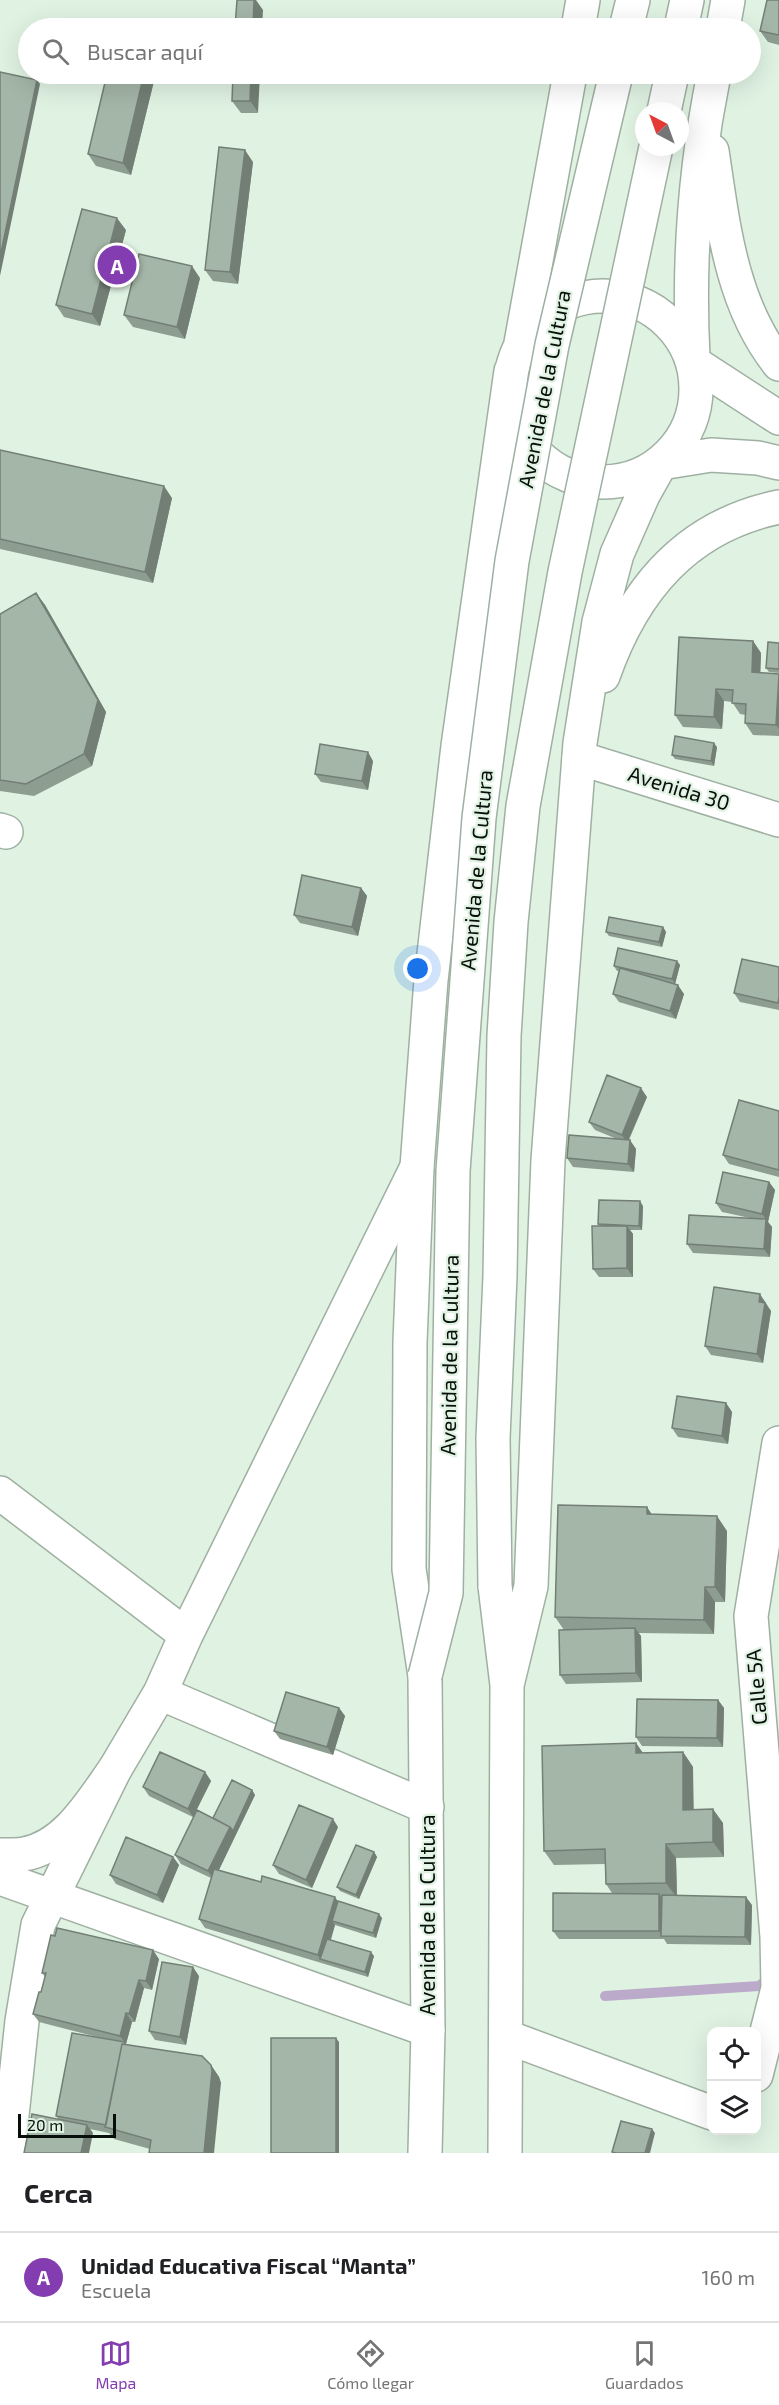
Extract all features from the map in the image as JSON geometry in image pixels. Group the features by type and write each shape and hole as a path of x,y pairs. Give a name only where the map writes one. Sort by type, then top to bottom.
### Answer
{"main road":[{"path":"580,18 584,0"},
{"path":"628,18 633,0"},
{"path":"683,18 687,0"},
{"path":"725,18 728,0"},
{"name":"Avenida de la Cultura","path":"425,2153 428,2030 425,1676 409,1569 410,1342 417,1167 431,980 458,746 516,357 568,84"},
{"name":"Avenida de la Cultura","path":"425,1676 446,1593 453,1171 478,818 512,561 543,390 554,334 614,84"},
{"path":"666,102 670,84"},
{"path":"712,84 706,110 692,243 690,302 693,362 697,390 693,417 681,442 661,463 637,477 609,483 580,480 554,470 532,451 517,427 510,400 516,357 541,319 568,302 598,296 629,298 658,312 680,334 693,362 779,418"},
{"path":"706,110 719,198 735,278 756,332 779,364"},
{"name":"Avenida de la Cultura","path":"505,2153 507,1685 495,1586 493,1438 500,1276 504,1036 511,922 523,806 565,572 654,156"},
{"path":"661,463 711,455 779,463"},
{"name":"Avenida de la Cultura","path":"507,1685 531,1586 548,1160 579,750 599,622 617,554 643,495 661,463"},
{"path":"579,750 611,655 632,614 663,569 704,536 727,523 779,507"},
{"name":"Avenida 30","path":"579,750 779,820"},
{"path":"8,2153 22,2021 38,1925 116,1769 160,1693 186,1635 417,1167"},
{"name":"Calle 5A","path":"761,2054 778,1988 777,1937 751,1616 779,1443"},
{"path":"0,1493 186,1635"},
{"path":"160,1693 427,1807"},
{"path":"0,1855 25,1854 53,1842 80,1818 116,1769"},
{"path":"0,1878 428,2030"},
{"path":"507,2037 707,2112"}],"building":[{"path":"237,0 254,0 253,18 236,18"},
{"path":"767,0 779,0 779,35 761,31"},
{"path":"0,72 18,76 18,84 36,84 0,257"},
{"path":"105,84 142,84 123,163 88,154"},
{"path":"233,84 251,84 250,101 232,101"},
{"path":"219,147 245,150 230,272 205,270"},
{"path":"82,209 117,218 92,314 56,305"},
{"path":"139,254 192,266 177,327 124,315"},
{"path":"0,450 164,486 145,572 0,539"},
{"path":"36,593 98,700 84,754 26,784 0,780 0,614"},
{"path":"679,637 753,641 752,672 779,674 776,725 745,723 746,704 732,703 733,690 716,689 714,717 675,715"},
{"path":"768,642 779,643 779,669 766,668"},
{"path":"675,736 714,743 711,761 672,755"},
{"path":"320,744 368,752 362,781 315,774"},
{"path":"302,875 361,888 352,927 294,915"},
{"path":"609,917 663,927 659,942 606,932"},
{"path":"618,948 677,961 672,979 614,966"},
{"path":"742,959 779,967 778,1003 734,993"},
{"path":"620,968 678,985 670,1011 613,994"},
{"path":"607,1075 641,1088 622,1135 589,1122"},
{"path":"739,1100 779,1111 779,1170 723,1155"},
{"path":"569,1135 630,1140 628,1164 567,1158"},
{"path":"723,1172 769,1182 762,1214 716,1203"},
{"path":"599,1200 640,1201 639,1226 598,1224"},
{"path":"689,1215 766,1219 764,1249 687,1244"},
{"path":"592,1226 627,1226 627,1268 593,1269"},
{"path":"714,1287 760,1294 759,1302 765,1303 757,1354 705,1346"},
{"path":"677,1396 726,1403 722,1436 672,1428"},
{"path":"558,1505 647,1507 647,1514 717,1516 715,1587 705,1587 704,1620 555,1617"},
{"path":"635,1628 636,1673 560,1675 559,1630"},
{"path":"286,1692 339,1708 327,1747 274,1731"},
{"path":"637,1699 718,1700 717,1738 636,1737"},
{"path":"636,1743 636,1753 683,1752 683,1810 713,1809 713,1842 666,1844 666,1883 606,1884 605,1849 544,1851 542,1746"},
{"path":"160,1752 205,1772 188,1809 143,1787"},
{"path":"232,1780 252,1790 233,1831 213,1818"},
{"path":"299,1805 333,1819 306,1880 273,1865"},
{"path":"197,1810 230,1827 208,1871 175,1855"},
{"path":"126,1837 173,1857 157,1895 110,1875"},
{"path":"356,1845 374,1852 356,1895 337,1887"},
{"path":"214,1869 261,1882 262,1876 335,1897 318,1955 199,1919"},
{"path":"553,1893 659,1894 659,1931 553,1931"},
{"path":"662,1895 746,1897 745,1937 661,1936"},
{"path":"338,1901 379,1914 373,1933 332,1921"},
{"path":"57,1928 153,1950 146,1981 139,1980 120,2036 33,2014 46,1973 42,1973 51,1935 55,1936"},
{"path":"327,1939 371,1952 365,1972 320,1959"},
{"path":"162,1962 193,1967 180,2037 149,2031"},
{"path":"72,2033 125,2042 122,2044 106,2125 56,2116"},
{"path":"271,2038 336,2038 336,2153 271,2153"},
{"path":"122,2044 202,2056 211,2065 204,2153 149,2153 151,2140 105,2127"},
{"path":"32,2114 87,2125 81,2153 24,2153"},
{"path":"621,2121 652,2129 645,2153 612,2152"}],"waterway":[{"path":"605,1996 759,1986 772,1976"}],"place":[{"name":"Unidad Educativa Fiscal “Manta”","path":"117,265"}]}
